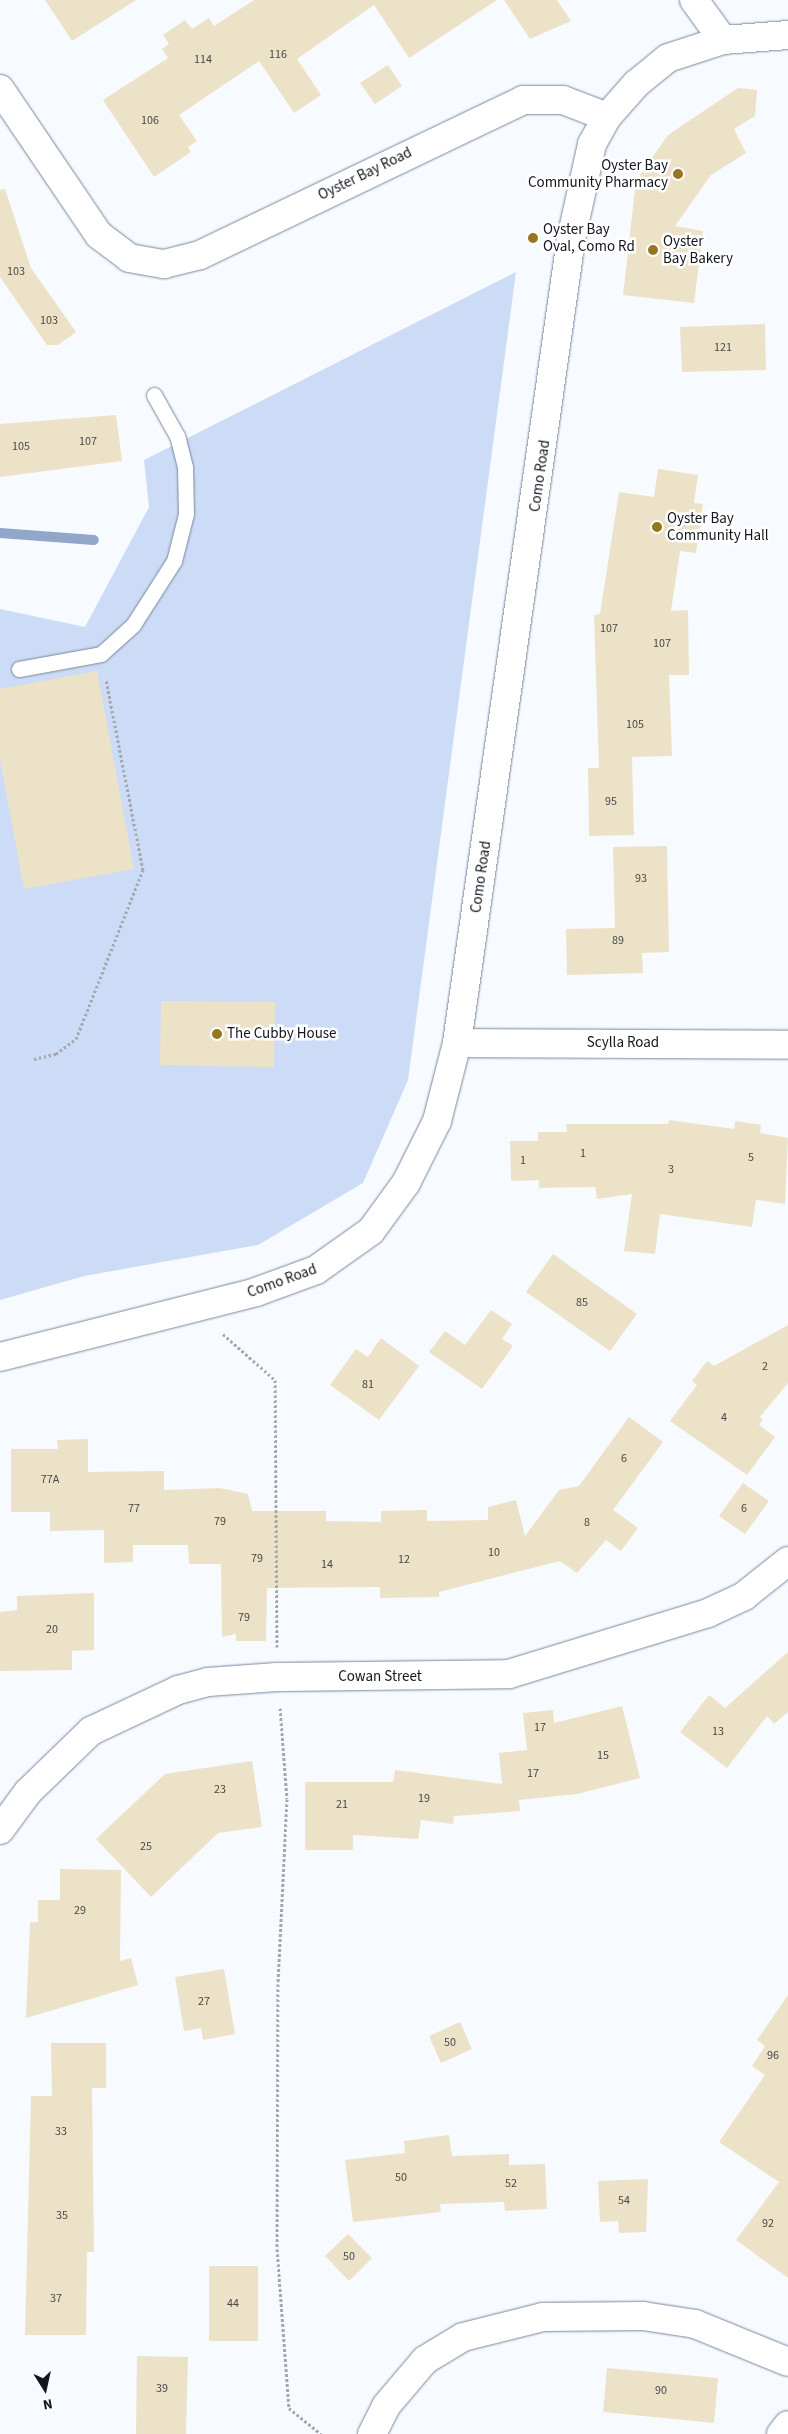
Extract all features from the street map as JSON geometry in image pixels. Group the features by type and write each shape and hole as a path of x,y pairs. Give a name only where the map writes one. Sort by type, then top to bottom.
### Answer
{"street":[{"path":"694,0 723,40"},
{"path":"607,117 636,84 668,58 723,40 788,35"},
{"name":"Oyster Bay Road","path":"0,89 98,235 129,258 164,264 200,255 523,100 563,100 607,117"},
{"name":"Como Road","path":"0,1357 256,1292 316,1270 371,1231 406,1183 437,1121 457,1043 571,239 592,144 607,117"},
{"name":"Scylla Road","path":"457,1043 788,1045"},
{"name":"Cowan Street","path":"0,1830 62,1757 92,1731 138,1705 208,1682 277,1676 509,1674 708,1613 744,1596 788,1561"},
{"path":"372,2434 386,2406 425,2360 463,2337 543,2317 643,2316 695,2324 788,2362"},
{"path":"781,2434 788,2425"}],"lane":[{"path":"19,669 101,654 133,624 174,561 186,514 186,467 179,444 154,395"}],"path":[{"path":"34,1059 56,1054 76,1039 143,870 101,654"},
{"path":"193,1307 275,1380 277,1676 287,1798 278,1984 277,2249 288,2408 321,2434"}],"shaded area":[{"path":"516,272 408,1080 363,1183 258,1245 84,1276 0,1300 0,609 85,627 149,507 144,460"}],"building":[{"path":"45,0 136,0 72,41"},
{"path":"254,0 497,0 409,58 374,5 297,59 321,95 294,113 259,61 179,115 197,141 188,147 191,152 154,177 103,100 168,58 162,49 169,44 163,35 185,20 192,29 209,18 214,26"},
{"path":"504,0 557,0 571,21 530,39"},
{"path":"388,65 402,86 375,104 360,83"},
{"path":"738,88 757,90 755,116 734,129 746,153 711,175 675,226 703,231 694,303 623,295 636,181 668,135"},
{"path":"5,189 31,268 76,332 58,345 47,345 0,277 0,190"},
{"path":"765,324 766,370 682,372 680,327"},
{"path":"116,415 122,461 0,477 0,424"},
{"path":"658,469 698,475 694,503 703,504 696,553 680,551 671,611 688,610 689,675 669,675 672,756 632,757 634,835 589,836 588,768 599,768 594,615 600,614 619,492 654,497"},
{"path":"97,671 134,869 24,889 0,760 0,689"},
{"path":"667,846 669,952 642,953 643,973 567,975 566,929 615,928 613,847"},
{"name":"The Cubby House","path":"161,1001 275,1002 274,1067 160,1065"},
{"path":"669,1120 734,1129 735,1121 761,1125 760,1133 788,1138 785,1204 756,1200 752,1227 660,1214 655,1254 624,1251 632,1194 597,1199 595,1187 539,1188 539,1180 511,1181 510,1141 538,1141 538,1132 567,1132 566,1124 668,1124"},
{"path":"553,1254 637,1314 610,1351 526,1292"},
{"path":"491,1310 512,1324 502,1339 513,1346 482,1389 429,1352 445,1331 465,1345"},
{"path":"788,1325 788,1383 760,1417 763,1419 759,1425 775,1437 747,1475 670,1421 697,1385 692,1381 707,1361 714,1366"},
{"path":"381,1338 419,1366 379,1420 330,1385 356,1349 368,1357"},
{"path":"629,1417 663,1442 613,1510 638,1528 621,1551 606,1540 577,1573 560,1561 439,1592 439,1597 380,1598 380,1587 267,1588 266,1641 236,1641 236,1634 222,1637 221,1564 189,1564 188,1545 133,1545 133,1562 104,1563 104,1530 50,1531 50,1512 11,1512 11,1449 58,1449 57,1440 88,1439 88,1472 164,1471 164,1490 220,1488 248,1494 252,1511 326,1511 326,1521 381,1522 381,1511 427,1510 427,1521 488,1520 488,1507 516,1500 525,1536 559,1490 579,1486"},
{"path":"743,1483 769,1501 745,1534 719,1516"},
{"path":"94,1593 94,1650 72,1651 72,1670 0,1671 0,1612 17,1610 17,1596"},
{"path":"788,1652 788,1712 774,1724 767,1716 727,1768 680,1732 709,1695 725,1708"},
{"path":"622,1706 640,1778 577,1794 519,1800 520,1811 454,1816 453,1824 421,1820 418,1839 353,1835 353,1850 305,1850 305,1782 393,1782 395,1770 502,1784 499,1753 527,1750 523,1713 553,1710 554,1723"},
{"path":"252,1761 262,1827 218,1833 151,1897 96,1839 165,1774"},
{"path":"60,1869 121,1870 120,1961 131,1958 138,1985 26,2018 30,1922 38,1922 38,1900 60,1900"},
{"path":"224,1969 235,2034 203,2040 201,2028 184,2031 175,1977"},
{"path":"788,1995 788,2278 736,2240 779,2182 719,2142 765,2075 752,2066 765,2046 757,2040"},
{"path":"460,2022 472,2049 441,2063 429,2036"},
{"path":"51,2043 106,2043 106,2088 92,2088 94,2252 87,2252 86,2335 25,2335 31,2096 52,2096"},
{"path":"449,2135 452,2156 509,2154 509,2165 545,2164 547,2209 505,2211 504,2202 440,2204 441,2212 353,2222 345,2160 405,2153 404,2141"},
{"path":"648,2179 646,2232 619,2233 618,2221 600,2222 598,2181"},
{"path":"348,2234 372,2258 349,2281 325,2256"},
{"path":"209,2266 258,2266 258,2341 209,2341"},
{"path":"137,2356 188,2357 186,2434 136,2434"},
{"path":"607,2368 718,2378 714,2423 603,2412"}],"waterway":[{"path":"0,533 94,540"}],"place":[{"name":"Oyster Bay Community Pharmacy","path":"678,174"},
{"name":"Oyster Bay Oval, Como Rd","path":"533,238"},
{"name":"Oyster Bay Bakery","path":"653,250"},
{"name":"Oyster Bay Community Hall","path":"657,527"},
{"name":"The Cubby House","path":"217,1034"}]}
